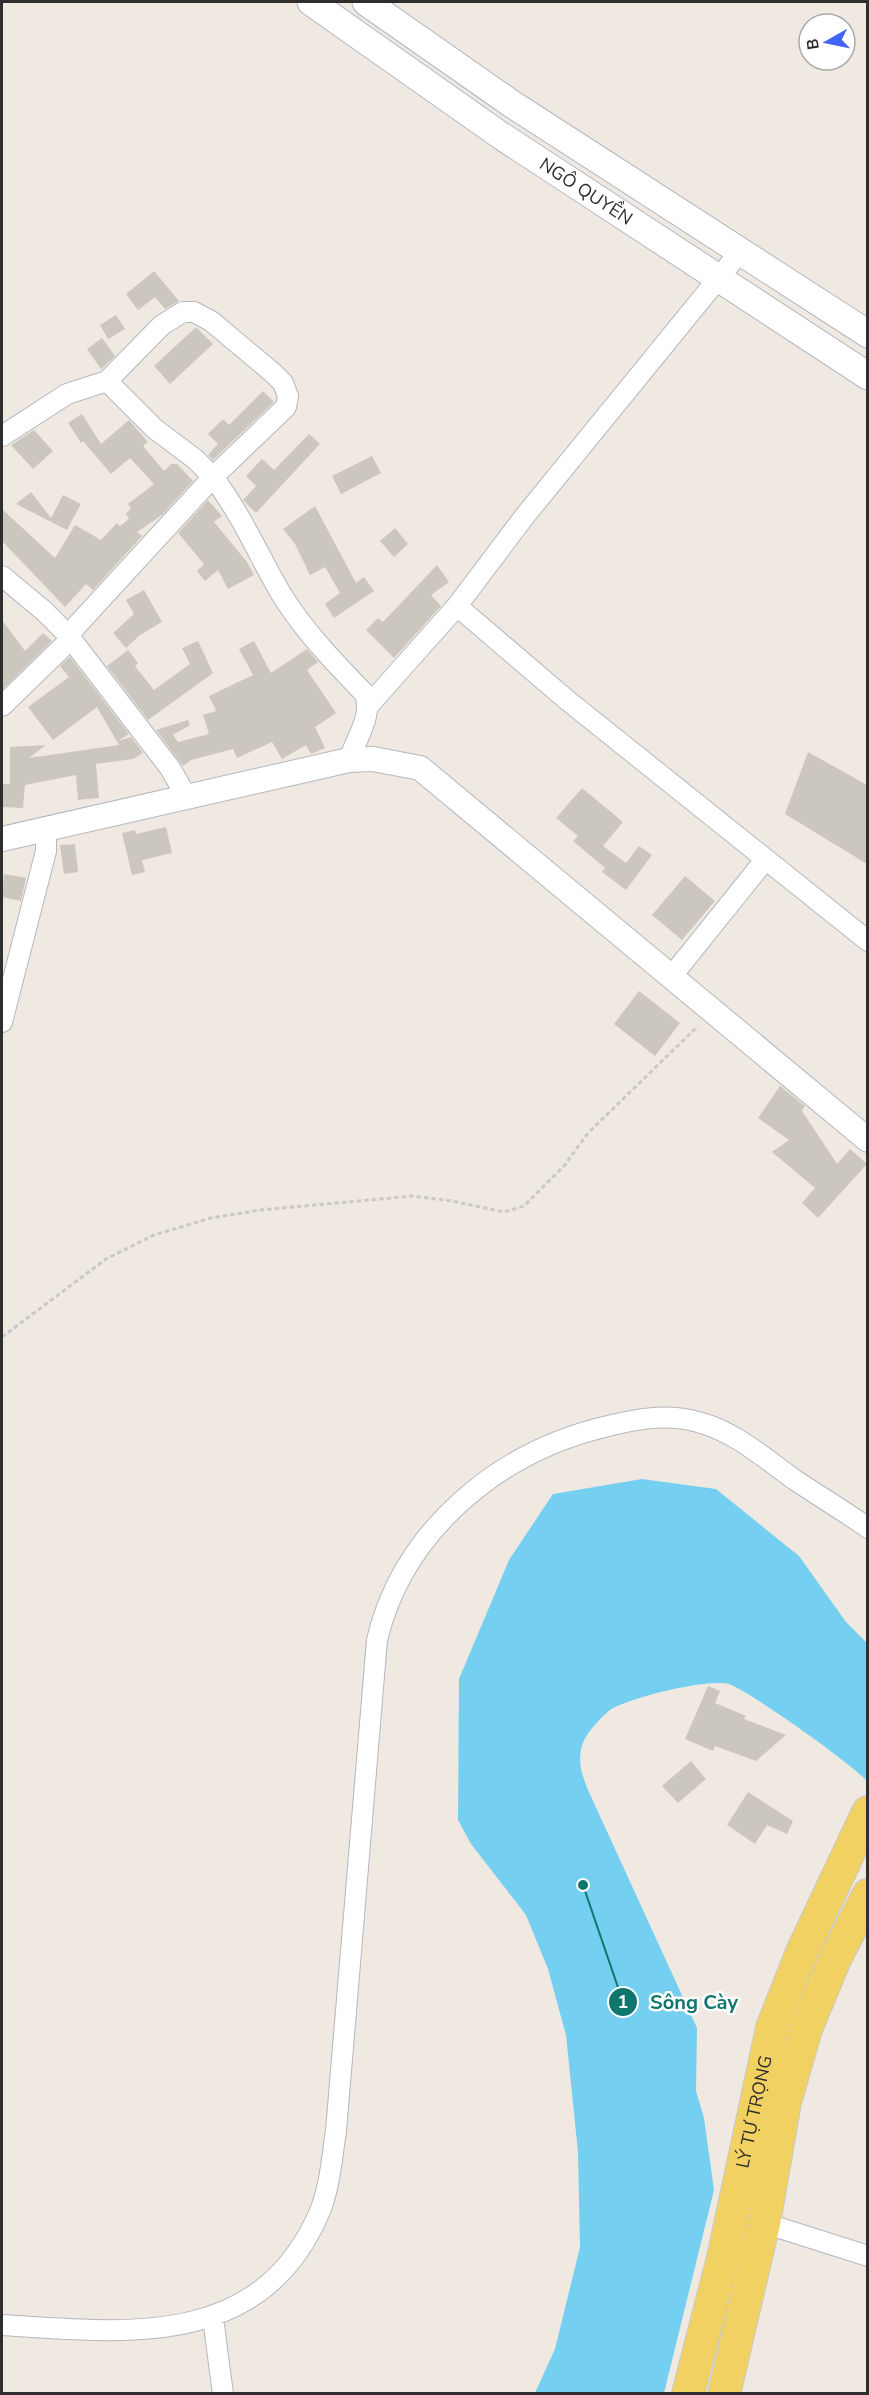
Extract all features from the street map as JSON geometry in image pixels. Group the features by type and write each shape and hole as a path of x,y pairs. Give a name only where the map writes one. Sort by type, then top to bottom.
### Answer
{"main road":[{"name":"NGÔ QUYỀN","path":"311,2 500,135 867,376"},
{"name":"NGÔ QUYỀN","path":"366,2 512,104 867,334"},
{"name":"LÝ TỰ TRỌNG","path":"688,2394 723,2258 772,2028 802,1952 867,1812"},
{"name":"LÝ TỰ TRỌNG","path":"724,2394 764,2223 785,2102 806,2029 835,1959 867,1894"}],"street":[{"path":"369,705 457,606 524,517 740,253"},
{"path":"2,436 13,426 67,394 106,381 162,325 183,312 194,312 211,321 273,373 283,383 288,396 286,407 213,477 69,637 2,705"},
{"path":"106,381 155,429 195,459 213,477 246,524 281,593 331,659 365,694 369,705 368,716 349,760"},
{"path":"2,576 44,611 69,637 170,768 186,796"},
{"path":"457,606 567,700 867,941"},
{"path":"2,839 349,760 373,759 420,768 867,1140"},
{"path":"2,1022 46,851 46,828"},
{"path":"671,977 765,860"},
{"path":"2,2325 88,2330 122,2329 213,2318 243,2304 267,2287 305,2241 321,2209 329,2178 337,2119 377,1640 384,1611 396,1582 410,1558 463,1500 494,1475 527,1454 589,1430 655,1417 697,1421 730,1433 867,1528"},
{"path":"836,1880 867,1894"},
{"path":"764,2223 867,2256"},
{"path":"213,2318 223,2394"}],"path":[{"path":"2,1337 105,1258 154,1235 211,1218 260,1210 413,1196 452,1201 504,1212 524,1206 543,1189 588,1133 653,1066 714,1013"}],"water":[{"path":"642,1479 716,1489 799,1556 846,1622 867,1643 867,1781 801,1729 758,1700 729,1684 687,1686 619,1705 601,1718 585,1739 580,1761 588,1790 697,2028 696,2091 704,2118 714,2190 664,2393 535,2393 555,2349 580,2247 578,2152 566,2035 548,1969 526,1915 471,1844 458,1820 459,1679 509,1560 553,1494"}],"building":[{"path":"154,271 179,301 165,309 155,297 138,310 126,294"},
{"path":"116,315 125,329 108,339 100,325"},
{"path":"196,327 213,344 170,384 154,366"},
{"path":"102,338 115,356 101,369 87,349"},
{"path":"263,391 274,402 213,460 208,455 218,444 208,434 223,419 229,425"},
{"path":"82,414 101,444 129,420 148,442 143,446 164,471 171,464 177,464 193,481 162,515 137,532 142,536 93,590 86,584 65,607 2,541 2,509 55,558 75,525 101,540 117,523 120,526 129,519 126,514 131,508 128,504 154,484 130,458 111,474 83,441 81,443 68,423"},
{"path":"34,430 53,451 33,469 11,445"},
{"path":"309,434 320,444 256,513 243,500 256,486 246,476 262,459 274,470"},
{"path":"372,456 381,473 341,494 332,476"},
{"path":"31,492 51,518 63,495 81,504 67,530 16,504"},
{"path":"208,500 222,516 214,522 247,562 254,575 228,589 218,570 205,581 197,571 204,564 178,533"},
{"path":"315,506 356,583 364,577 374,591 334,618 325,604 340,593 325,567 310,575 295,544 283,529"},
{"path":"395,528 408,544 394,557 380,541"},
{"path":"437,565 449,582 431,595 441,606 394,658 366,630 378,618 383,622"},
{"path":"144,590 162,622 140,635 126,648 113,633 134,614 126,600"},
{"path":"2,620 25,651 43,633 52,641 2,690"},
{"path":"198,641 213,673 148,720 107,666 128,650 138,663 135,666 154,690 190,664 182,648"},
{"path":"254,641 271,673 307,649 318,662 307,670 336,713 315,727 325,748 311,754 306,745 282,759 272,742 237,758 233,749 191,760 183,766 156,730 188,720 190,725 173,735 178,742 209,734 203,715 216,711 209,696 253,675 239,649"},
{"path":"70,657 129,734 118,741 131,737 143,753 133,759 96,764 99,798 78,800 76,775 25,785 23,808 2,807 2,784 10,784 10,747 46,745 29,758 119,745 97,707 53,740 28,707 69,677 60,666"},
{"path":"808,752 867,785 867,864 785,814"},
{"path":"582,788 623,822 603,846 626,863 639,846 652,855 626,890 602,872 605,868 573,841 578,836 556,818"},
{"path":"166,827 172,853 142,860 145,872 132,875 122,833 135,830 136,834"},
{"path":"75,844 78,872 64,874 60,845"},
{"path":"4,874 26,878 21,901 2,897"},
{"path":"685,876 715,901 682,940 652,915"},
{"path":"639,991 680,1023 655,1056 614,1024"},
{"path":"780,1086 805,1106 802,1111 837,1164 850,1149 867,1164 818,1218 802,1203 815,1188 772,1152 789,1140 758,1118"},
{"path":"708,1686 720,1691 715,1703 746,1716 744,1719 786,1735 756,1761 715,1746 713,1751 685,1739"},
{"path":"691,1761 706,1779 678,1803 662,1786"},
{"path":"748,1792 793,1821 787,1834 767,1825 755,1844 727,1825"}],"place":[{"name":"Sông Cày","path":"583,1885"}]}
